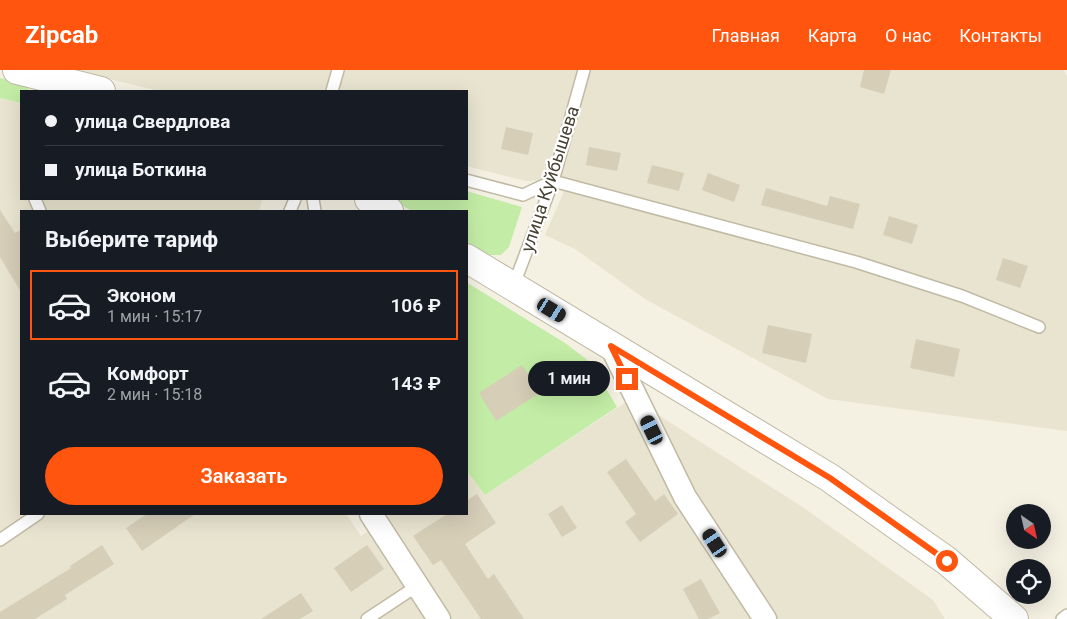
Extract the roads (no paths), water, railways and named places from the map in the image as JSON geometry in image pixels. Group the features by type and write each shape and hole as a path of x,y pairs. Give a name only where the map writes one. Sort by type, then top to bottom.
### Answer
{"street":[{"path":"17,70 97,90"},
{"path":"371,200 387,210"},
{"path":"468,259 830,478 947,561 1014,619"},
{"path":"611,346 686,497 765,619"},
{"path":"372,515 439,619"}],"lane":[{"path":"332,90 338,70"},
{"name":"улица Куйбышева","path":"513,287 553,181 584,70"},
{"path":"468,181 523,195 553,181 856,262 962,296 1039,327"},
{"path":"0,540 37,515"},
{"path":"367,619 417,586"},
{"path":"1062,619 1067,615"}]}
